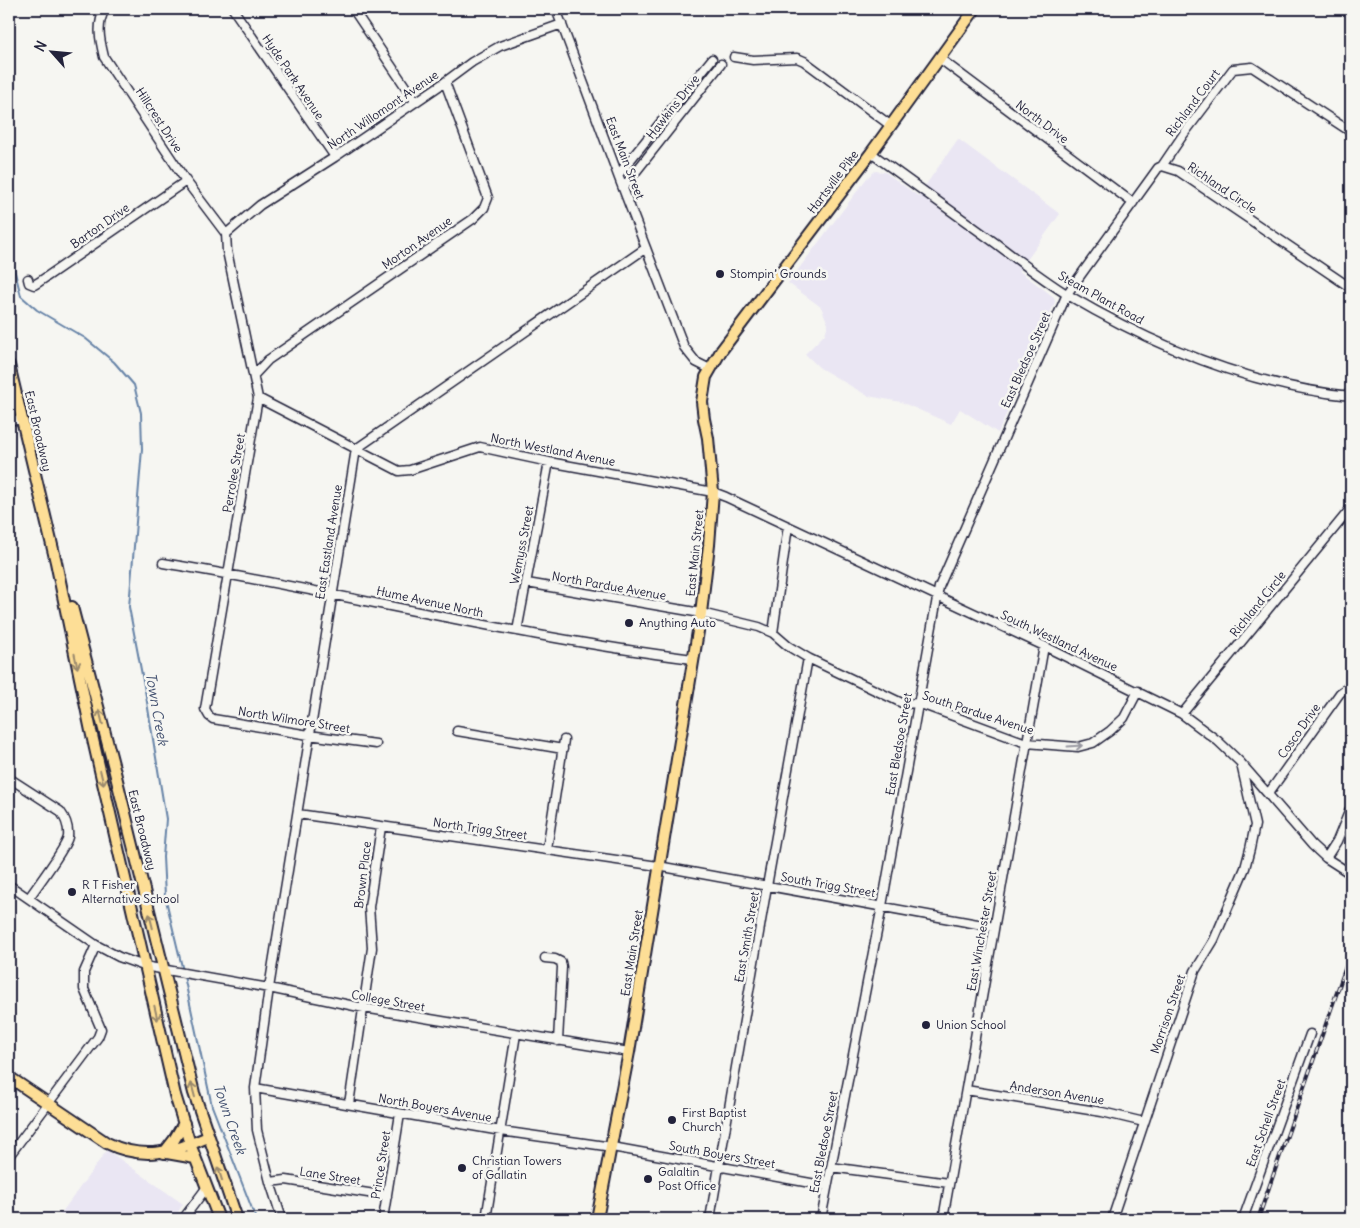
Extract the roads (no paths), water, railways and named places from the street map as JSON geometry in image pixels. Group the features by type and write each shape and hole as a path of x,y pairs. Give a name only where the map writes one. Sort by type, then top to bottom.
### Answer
{"main road":[{"name":"Hartsville Pike","path":"710,369 745,319 871,153 975,9"},
{"name":"East Broadway","path":"9,365 56,562 113,764 194,1093 237,1219"},
{"name":"East Main Street","path":"598,1219 629,1052 701,613 713,492 708,438 702,402 704,386 710,369"},
{"name":"East Broadway","path":"62,579 91,731 175,1094 190,1144 219,1219"},
{"path":"9,1077 118,1149 145,1153 164,1152 196,1158"},
{"path":"164,1152 184,1123"},
{"path":"164,1152 208,1137"}],"street":[{"name":"Hillcrest Drive","path":"105,9 99,28 104,57 186,181 226,234"},
{"name":"Hyde Park Avenue","path":"233,9 335,157"},
{"path":"353,9 415,101"},
{"name":"East Main Street","path":"556,9 684,347 696,362 710,369"},
{"name":"North Willomont Avenue","path":"226,234 260,205 335,157 472,62 500,46 562,24"},
{"path":"734,57 753,60 797,58 804,60 890,126"},
{"name":"North Drive","path":"939,58 1133,203"},
{"name":"Hawkins Drive","path":"618,175 712,59"},
{"name":"Hawkins Drive","path":"624,188 721,64"},
{"name":"Richland Court","path":"1162,166 1233,69 1252,67 1351,132"},
{"name":"Morton Avenue","path":"254,375 268,360 484,208 488,198 445,82"},
{"name":"Steam Plant Road","path":"871,153 1067,294 1163,345 1240,373 1296,388 1351,396"},
{"path":"1067,294 1158,168 1162,166"},
{"name":"Richland Circle","path":"1162,166 1178,171 1351,288"},
{"name":"Barton Drive","path":"28,279 29,282 34,284 39,282 186,181"},
{"name":"Perrolee Street","path":"209,716 205,709 258,398 227,251 226,234"},
{"path":"356,449 646,248"},
{"name":"East Bledsoe Street","path":"821,1219 882,906 939,587 1067,294"},
{"name":"North Westland Avenue","path":"258,398 399,471 410,470 480,447 549,462 713,492"},
{"path":"9,420 22,420"},
{"name":"East Eastland Avenue","path":"282,1219 270,1182 258,1130 255,1088 269,988 356,449"},
{"name":"Wemyss Street","path":"517,631 549,462"},
{"name":"South Westland Avenue","path":"713,492 1044,646 1182,714 1205,730 1241,763 1298,830 1326,858 1351,874"},
{"name":"Richland Circle","path":"1182,714 1351,508"},
{"path":"773,633 788,526"},
{"name":"Hume Avenue North","path":"163,563 332,593 517,631 633,651 693,659"},
{"name":"North Pardue Avenue","path":"527,583 688,611"},
{"name":"South Pardue Avenue","path":"688,611 759,627 773,633 788,646 808,658 904,704 918,703 1026,743 1078,747 1093,743 1124,718 1138,691"},
{"name":"East Winchester Street","path":"943,1219 1044,646"},
{"name":"East Smith Street","path":"710,1219 808,658"},
{"name":"Cosco Drive","path":"1268,794 1340,693 1351,685"},
{"name":"North Wilmore Street","path":"209,716 213,719 376,744"},
{"path":"457,731 562,749"},
{"path":"547,849 564,740"},
{"name":"Morrison Street","path":"1112,1219 1195,971 1214,940 1248,858 1255,826 1241,763"},
{"path":"9,778 60,811 66,818 68,828 66,844 29,898"},
{"path":"1326,858 1338,841 1351,807"},
{"name":"North Trigg Street","path":"298,814 658,866"},
{"name":"Brown Place","path":"349,1104 372,948 369,906 381,827"},
{"name":"South Trigg Street","path":"658,866 994,927"},
{"path":"9,885 96,945 84,972 84,989 101,1029 98,1038 9,1156"},
{"name":"College Street","path":"96,945 119,957 144,966 176,970 364,1008 629,1052"},
{"path":"545,958 561,962 562,967 558,1041"},
{"path":"486,1219 516,1034"},
{"name":"East Schell Street","path":"1243,1219 1310,1034"},
{"name":"North Boyers Avenue","path":"255,1088 501,1132 612,1147"},
{"name":"Anderson Avenue","path":"966,1090 1102,1112 1144,1122"},
{"name":"Prince Street","path":"383,1219 400,1114"},
{"name":"South Boyers Street","path":"612,1147 827,1186"},
{"path":"831,1168 949,1183"},
{"name":"Lane Street","path":"270,1182 286,1180 387,1196"},
{"path":"183,1219 207,1186"}],"waterway":[{"name":"Town Creek","path":"9,249 21,296 37,310 85,338 114,362 134,385 141,413 142,449 129,607 166,819 163,857 165,896 183,971"},
{"name":"Town Creek","path":"184,976 212,1106 256,1219"}],"railway":[{"path":"1258,1219 1351,952"}],"place":[{"name":"Stompin’ Grounds","path":"720,274"},
{"name":"Anything Auto","path":"629,623"},
{"name":"R T Fisher Alternative School","path":"72,892"},
{"name":"Union School","path":"926,1025"},
{"name":"First Baptist Church","path":"672,1120"},
{"name":"Christian Towers of Gallatin","path":"462,1168"},
{"name":"Galaltin Post Office","path":"648,1179"}]}
